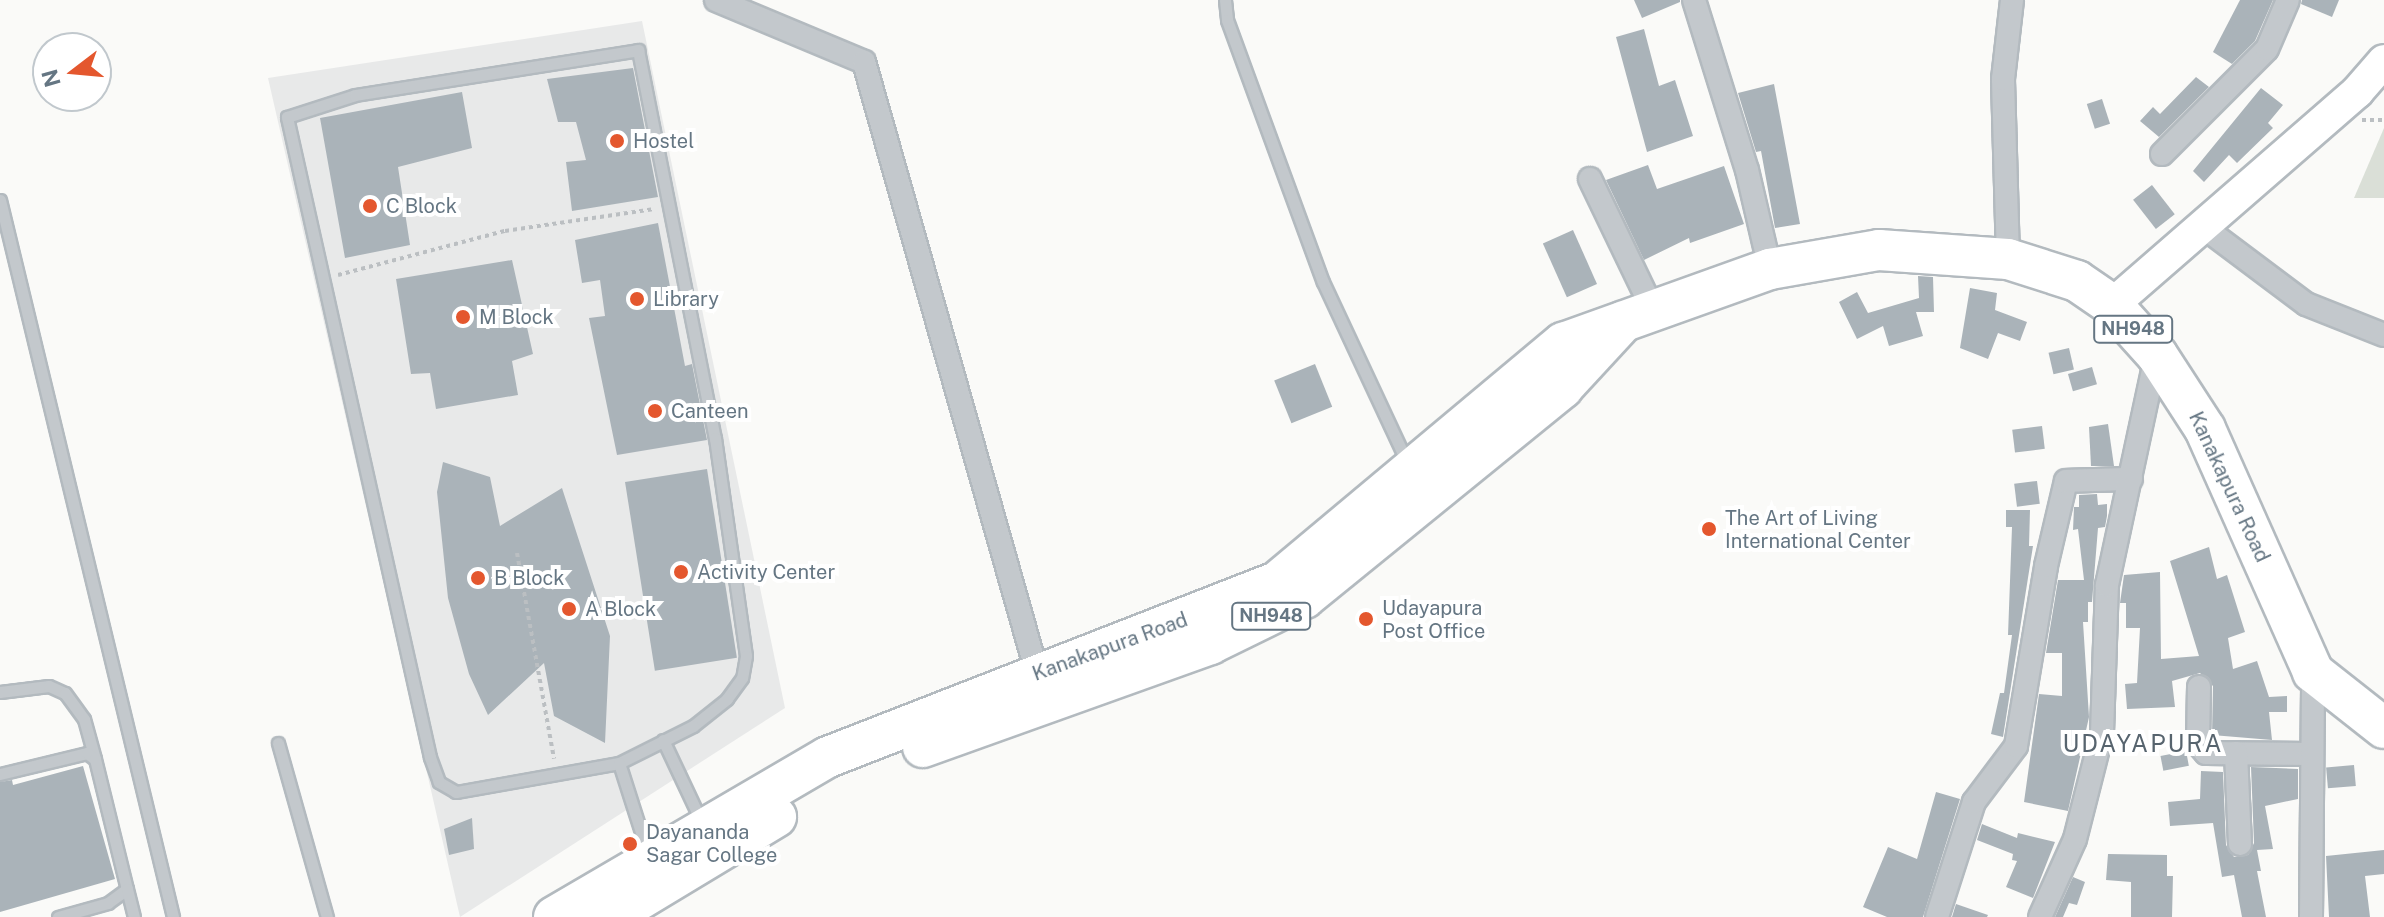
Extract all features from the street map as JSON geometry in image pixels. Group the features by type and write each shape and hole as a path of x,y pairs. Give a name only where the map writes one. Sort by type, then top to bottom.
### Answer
{"highway":[{"name":"Kanakapura Road","path":"554,917 704,826 828,757 1041,686 1251,627 1304,598 1332,559 1412,472 1563,343 1770,269 1879,250 2008,259 2077,281 2112,305 2157,355 2205,429 2313,672 2384,728"},
{"name":"Kanakapura Road","path":"1332,559 1572,380 1638,314"},
{"name":"Kanakapura Road","path":"610,917 838,780 1041,686"}],"street":[{"path":"716,0 864,62 1041,686"},
{"path":"1694,0 1747,170 1770,269"},
{"path":"2008,259 2003,79 2012,0"},
{"path":"2162,154 2267,49 2288,0"},
{"path":"2112,305 2357,92 2384,61"},
{"path":"1590,179 1638,314"},
{"path":"2202,226 2306,304 2384,335"},
{"path":"2040,917 2075,839 2102,733 2107,585 2157,355"},
{"path":"1937,917 1974,802 2016,746 2046,566 2066,481 2131,479"},
{"path":"2311,917 2313,672"},
{"path":"2199,687 2198,744 2206,753 2310,754"},
{"path":"2236,753 2240,844"}],"lane":[{"path":"1225,0 1227,20 1323,282 1412,472"},
{"path":"638,50 669,206 715,438 746,656 742,678 727,699 693,726 619,763 456,792 439,782 287,117 355,95 638,50"},
{"path":"0,200 173,917"},
{"path":"0,692 49,686 65,693 84,719 134,917"},
{"path":"663,740 704,826"},
{"path":"278,743 327,917"},
{"path":"0,774 87,753 95,759"},
{"path":"619,763 650,858"},
{"path":"58,917 108,903 127,889"}],"path":[{"path":"324,278 505,231 669,206"},
{"path":"517,553 557,774"}],"shaded area":[{"path":"642,21 785,708 460,917 268,78"},
{"path":"2384,128 2384,198 2354,198"}],"building":[{"path":"1634,0 1680,0 1680,2 1642,18"},
{"path":"2240,0 2273,0 2255,41 2232,64 2213,52"},
{"path":"2302,0 2339,0 2332,17 2301,4"},
{"path":"1644,29 1659,86 1675,80 1693,136 1647,152 1616,37"},
{"name":"Hostel","path":"633,68 658,197 572,211 566,162 586,160 576,122 558,122 547,79"},
{"path":"2196,77 2209,87 2159,137 2140,121 2153,107 2160,114"},
{"path":"1774,84 1800,224 1775,228 1761,151 1756,152 1738,93"},
{"path":"2261,88 2283,105 2268,123 2273,128 2237,163 2229,155 2204,182 2193,171"},
{"name":"C Block","path":"462,92 472,148 398,167 410,245 345,258 320,118"},
{"path":"2102,99 2110,124 2095,129 2087,104"},
{"path":"1648,165 1657,189 1724,166 1744,224 1690,243 1689,238 1644,260 1606,180"},
{"path":"2152,185 2175,214 2156,229 2133,200"},
{"path":"658,223 685,366 692,364 707,440 617,455 589,318 605,316 600,280 582,283 575,240"},
{"path":"1573,230 1597,284 1567,297 1543,243"},
{"name":"M Block","path":"512,260 533,354 512,361 518,395 436,409 430,373 411,374 396,279"},
{"path":"1918,276 1933,277 1934,312 1916,312 1923,336 1889,346 1883,326 1857,339 1839,302 1857,292 1868,313 1919,298"},
{"path":"1970,288 1997,293 1995,310 2027,322 2020,341 1998,333 1988,359 1960,348"},
{"path":"2069,348 2074,369 2053,374 2049,353"},
{"path":"1315,364 1332,407 1291,423 1274,380"},
{"path":"2092,367 2097,384 2073,391 2068,374"},
{"path":"2108,424 2114,466 2091,466 2089,427"},
{"path":"2042,426 2045,449 2015,452 2012,430"},
{"path":"443,462 490,477 500,526 562,488 610,636 605,743 554,716 544,663 488,715 469,674 448,598 437,492"},
{"name":"Activity Center","path":"707,469 737,658 655,671 625,482"},
{"path":"2037,481 2040,504 2017,507 2014,484"},
{"path":"2097,494 2098,505 2107,504 2107,516 2105,527 2098,528 2092,602 2088,602 2088,622 2083,622 2089,717 2068,811 2024,802 2039,694 2062,696 2062,653 2046,653 2058,580 2084,580 2078,529 2073,530 2074,507 2079,507 2079,495"},
{"path":"2006,510 2030,510 2029,546 2033,546 2003,737 1991,734 2000,693 2004,693 2012,635 2008,635 2012,527 2006,527"},
{"path":"2209,547 2217,579 2227,575 2245,632 2228,638 2233,669 2257,661 2269,697 2287,696 2287,712 2269,712 2272,740 2212,735 2213,686 2200,673 2172,681 2175,707 2127,709 2125,684 2137,683 2140,628 2126,628 2126,603 2120,603 2124,575 2160,572 2161,659 2199,656 2170,561"},
{"path":"2186,751 2189,766 2163,771 2160,756"},
{"path":"2354,765 2356,786 2328,788 2326,767"},
{"path":"83,766 115,879 0,912 0,782 12,780 13,785"},
{"path":"2251,767 2298,769 2298,799 2265,806 2273,849 2257,850 2261,871 2257,871 2266,917 2242,917 2234,875 2222,877 2213,823 2170,826 2168,802 2200,799 2201,771 2223,772 2226,845 2234,857 2248,855 2254,843"},
{"path":"1936,792 1960,799 1923,917 1887,917 1863,907 1888,847 1917,859"},
{"path":"472,818 474,849 449,855 444,829"},
{"path":"1982,824 2017,838 2018,833 2055,842 2033,898 2006,887 2017,861 2012,860 2013,854 1977,840"},
{"path":"2384,850 2384,874 2365,876 2370,917 2329,917 2326,856"},
{"path":"2108,854 2167,855 2167,876 2173,876 2172,917 2131,917 2131,882 2106,880"},
{"path":"2073,877 2085,882 2077,905 2069,903 2063,917 2055,917"},
{"path":"1956,904 1988,915 1952,917"}],"place":[{"name":"Hostel","path":"617,141"},
{"name":"C Block","path":"370,206"},
{"name":"Library","path":"637,299"},
{"name":"M Block","path":"463,317"},
{"name":"Canteen","path":"655,411"},
{"name":"The Art of Living International Center","path":"1709,529"},
{"name":"Activity Center","path":"681,572"},
{"name":"B Block","path":"478,578"},
{"name":"A Block","path":"569,609"},
{"name":"Udayapura Post Office","path":"1366,619"},
{"name":"Dayananda Sagar College","path":"630,844"}],"district":[{"name":"UDAYAPURA","path":"2143,744"}]}
